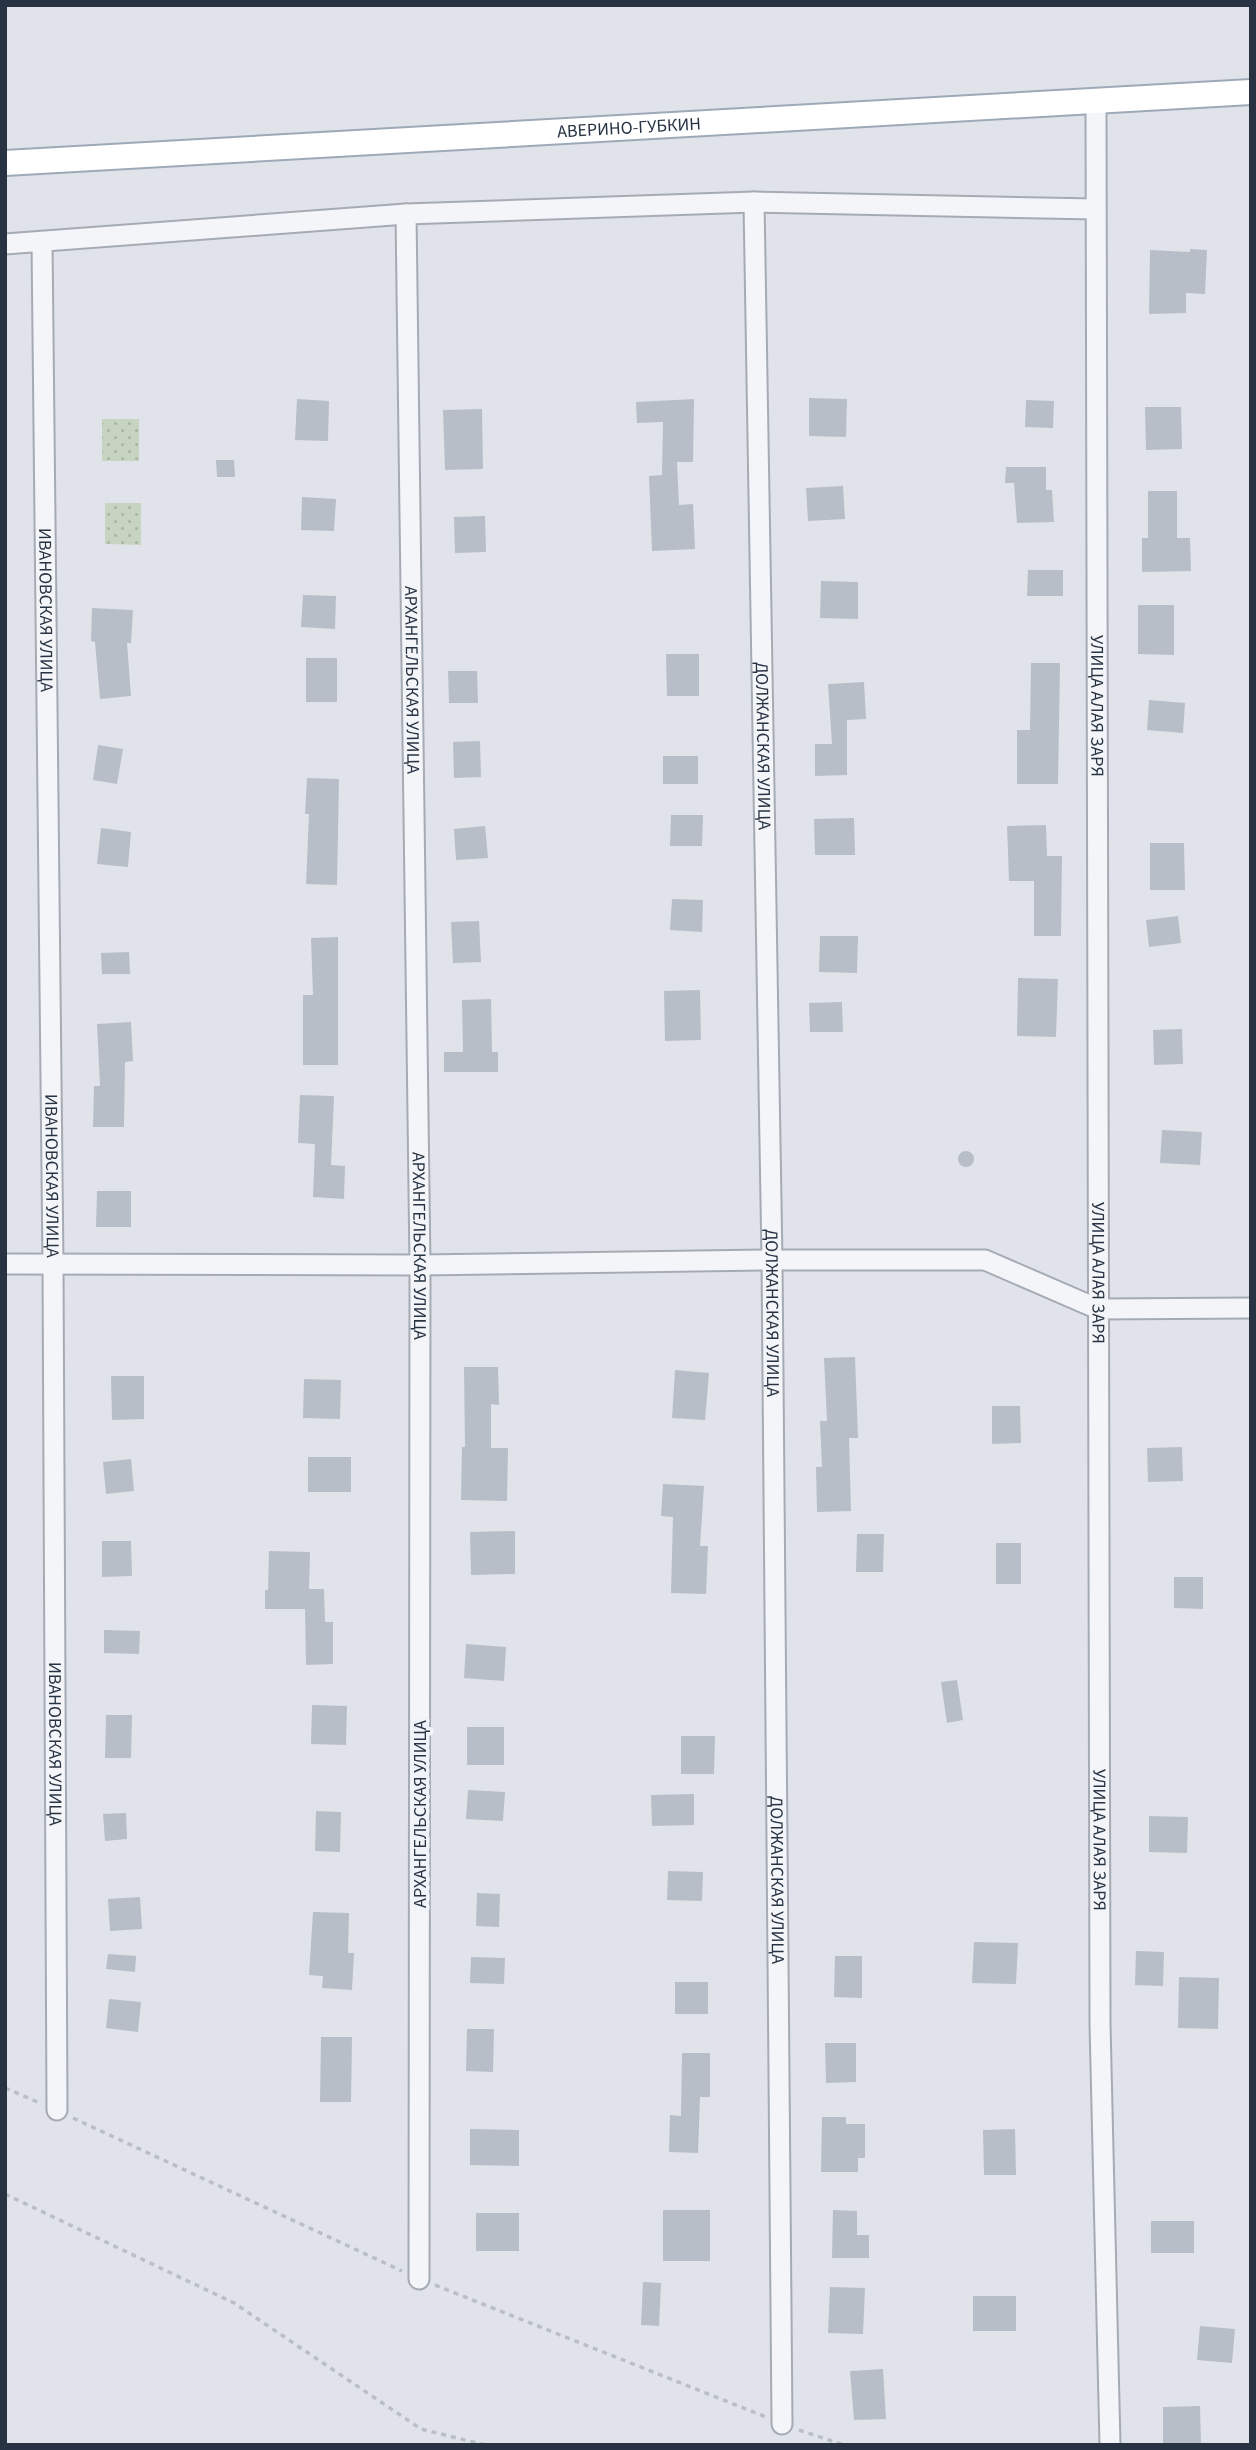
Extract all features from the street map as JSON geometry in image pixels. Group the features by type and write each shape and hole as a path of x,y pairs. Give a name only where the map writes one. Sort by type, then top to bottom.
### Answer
{"main road":[{"name":"АВЕРИНО-ГУБКИН","path":"5,163 1251,92"}],"street":[{"name":"УЛИЦА АЛАЯ ЗАРЯ","path":"1096,102 1100,2024 1110,2445"},
{"path":"5,244 406,214 754,202 1095,209"},
{"name":"ДОЛЖАНСКАЯ УЛИЦА","path":"754,202 772,1260 782,2424"},
{"name":"АРХАНГЕЛЬСКАЯ УЛИЦА","path":"406,214 420,1265 419,2279"},
{"name":"ИВАНОВСКАЯ УЛИЦА","path":"42,242 53,1265 57,2110"},
{"path":"5,1264 420,1265 985,1260 1098,1309 1251,1308"}],"path":[{"path":"5,2194 234,2303 421,2429 485,2445"}],"green space":[{"path":"102,419 139,419 139,461 102,461"},
{"path":"105,503 141,503 141,545 105,544"}],"building":[{"path":"1190,249 1207,250 1205,294 1186,293 1186,313 1149,314 1150,250 1190,252"},
{"path":"809,398 847,399 846,437 809,436"},
{"path":"297,399 329,401 328,441 295,440"},
{"path":"694,399 693,462 677,462 679,505 693,504 695,549 652,551 649,476 662,475 663,422 637,423 636,402"},
{"path":"1026,400 1054,401 1053,428 1025,427"},
{"path":"1145,407 1181,407 1182,449 1146,450"},
{"path":"482,409 483,469 445,470 443,410"},
{"path":"216,460 234,460 235,477 217,477"},
{"path":"1006,467 1046,467 1046,490 1052,490 1054,522 1017,523 1014,483 1005,483"},
{"path":"843,486 845,519 808,521 806,488"},
{"path":"1148,491 1177,491 1177,538 1190,538 1191,571 1142,572 1142,538 1148,538"},
{"path":"302,497 336,499 334,531 301,530"},
{"path":"485,516 486,552 455,553 454,517"},
{"path":"1028,570 1063,570 1063,596 1027,596"},
{"path":"821,581 858,582 858,619 820,618"},
{"path":"303,595 336,596 335,629 301,627"},
{"path":"1138,605 1174,605 1174,655 1138,654"},
{"path":"92,608 133,610 131,643 127,643 131,696 100,699 95,642 91,641"},
{"path":"666,654 699,654 699,696 667,696"},
{"path":"306,658 337,658 337,702 306,702"},
{"path":"1031,663 1060,663 1058,784 1017,784 1017,730 1030,730"},
{"path":"448,671 477,671 478,703 449,703"},
{"path":"864,682 866,719 847,720 847,775 815,776 815,744 832,744 828,684"},
{"path":"1149,700 1185,703 1183,733 1147,730"},
{"path":"480,741 481,777 454,778 453,742"},
{"path":"98,745 123,749 117,784 93,780"},
{"path":"663,756 698,756 698,784 663,784"},
{"path":"307,778 339,779 337,885 306,884 309,814 305,814"},
{"path":"671,815 703,815 702,846 670,846"},
{"path":"854,818 855,855 815,855 814,819"},
{"path":"1046,825 1047,856 1062,856 1061,936 1034,936 1034,881 1009,881 1007,826"},
{"path":"485,826 488,858 456,860 454,829"},
{"path":"101,828 131,832 128,867 97,864"},
{"path":"1150,843 1184,843 1185,890 1150,890"},
{"path":"672,899 703,900 702,932 670,930"},
{"path":"1178,916 1181,943 1149,947 1146,920"},
{"path":"479,921 481,962 453,963 451,922"},
{"path":"820,936 858,936 857,973 819,972"},
{"path":"338,937 338,1065 303,1065 303,995 313,995 311,938"},
{"path":"129,952 130,974 102,974 101,953"},
{"path":"1018,978 1058,979 1056,1037 1017,1036"},
{"path":"700,990 701,1040 665,1041 664,991"},
{"path":"491,999 492,1052 498,1052 498,1072 444,1072 444,1052 463,1052 462,1000"},
{"path":"842,1002 843,1032 810,1032 809,1003"},
{"path":"131,1022 133,1061 125,1062 124,1127 93,1127 94,1086 100,1086 97,1024"},
{"path":"1182,1029 1183,1064 1154,1065 1153,1030"},
{"path":"300,1095 334,1096 331,1165 345,1166 344,1199 313,1197 315,1144 298,1143"},
{"path":"1162,1130 1202,1132 1200,1165 1160,1163"},
{"path":"966,1151 974,1159 966,1167 958,1159"},
{"path":"97,1191 131,1191 131,1227 96,1227"},
{"path":"855,1357 858,1438 849,1438 851,1511 817,1512 816,1467 822,1467 820,1421 827,1421 824,1358"},
{"path":"464,1367 498,1367 499,1405 491,1404 491,1448 508,1448 507,1501 461,1500 462,1447 465,1447"},
{"path":"675,1370 709,1373 705,1420 672,1418"},
{"path":"111,1376 144,1376 144,1419 112,1420"},
{"path":"304,1379 341,1380 340,1419 303,1418"},
{"path":"992,1406 1020,1406 1021,1443 992,1444"},
{"path":"1182,1447 1183,1481 1148,1482 1147,1448"},
{"path":"308,1457 351,1457 351,1492 308,1492"},
{"path":"131,1459 134,1491 106,1494 103,1462"},
{"path":"663,1484 704,1486 700,1546 708,1546 706,1594 671,1593 673,1517 661,1516"},
{"path":"515,1531 515,1574 471,1575 470,1532"},
{"path":"857,1534 884,1534 883,1572 856,1572"},
{"path":"102,1541 131,1541 132,1576 102,1577"},
{"path":"996,1543 1021,1543 1021,1584 996,1584"},
{"path":"269,1551 310,1552 309,1589 324,1589 325,1622 333,1622 333,1664 306,1665 305,1609 265,1609"},
{"path":"1174,1577 1203,1577 1203,1609 1174,1608"},
{"path":"104,1630 140,1631 139,1654 104,1653"},
{"path":"466,1644 506,1647 504,1681 464,1678"},
{"path":"957,1680 963,1720 947,1723 941,1682"},
{"path":"312,1705 347,1706 346,1745 311,1744"},
{"path":"106,1715 132,1715 131,1758 105,1758"},
{"path":"467,1727 504,1727 504,1765 467,1765"},
{"path":"681,1736 715,1736 714,1774 681,1774"},
{"path":"468,1790 505,1792 503,1821 466,1819"},
{"path":"694,1794 694,1825 652,1826 651,1795"},
{"path":"316,1811 341,1812 340,1852 315,1851"},
{"path":"126,1813 127,1839 105,1841 103,1814"},
{"path":"1149,1816 1188,1817 1187,1853 1149,1852"},
{"path":"668,1871 703,1872 702,1901 667,1900"},
{"path":"477,1893 500,1894 499,1927 476,1926"},
{"path":"140,1897 142,1929 110,1931 108,1899"},
{"path":"313,1912 349,1913 348,1953 354,1953 352,1990 322,1988 323,1976 309,1975"},
{"path":"974,1942 1018,1943 1016,1984 972,1983"},
{"path":"1136,1951 1164,1952 1163,1986 1135,1985"},
{"path":"108,1954 136,1956 135,1972 106,1969"},
{"path":"835,1956 862,1956 862,1998 834,1997"},
{"path":"471,1957 505,1958 504,1984 470,1983"},
{"path":"1179,1977 1219,1978 1218,2029 1178,2028"},
{"path":"675,1982 708,1982 708,2014 675,2014"},
{"path":"109,1999 141,2002 138,2032 106,2028"},
{"path":"467,2029 494,2029 493,2072 466,2071"},
{"path":"321,2037 352,2037 351,2102 320,2102"},
{"path":"825,2043 856,2043 856,2082 826,2083"},
{"path":"682,2053 710,2053 710,2097 700,2097 698,2153 669,2152 670,2115 681,2116"},
{"path":"822,2117 846,2117 846,2124 865,2124 865,2158 858,2158 858,2172 821,2172"},
{"path":"470,2129 519,2130 519,2166 470,2165"},
{"path":"1015,2129 1016,2175 984,2175 983,2130"},
{"path":"663,2210 710,2210 710,2261 663,2261"},
{"path":"833,2210 857,2211 857,2235 869,2235 869,2258 832,2258"},
{"path":"476,2213 519,2213 519,2251 476,2251"},
{"path":"1151,2221 1194,2221 1194,2253 1151,2253"},
{"path":"643,2282 661,2283 659,2326 641,2325"},
{"path":"830,2287 865,2288 863,2334 828,2333"},
{"path":"973,2296 1016,2296 1016,2331 973,2331"},
{"path":"1200,2326 1235,2329 1232,2363 1197,2360"},
{"path":"883,2369 886,2419 854,2420 850,2371"},
{"path":"1200,2406 1201,2445 1163,2445 1163,2407"}]}
